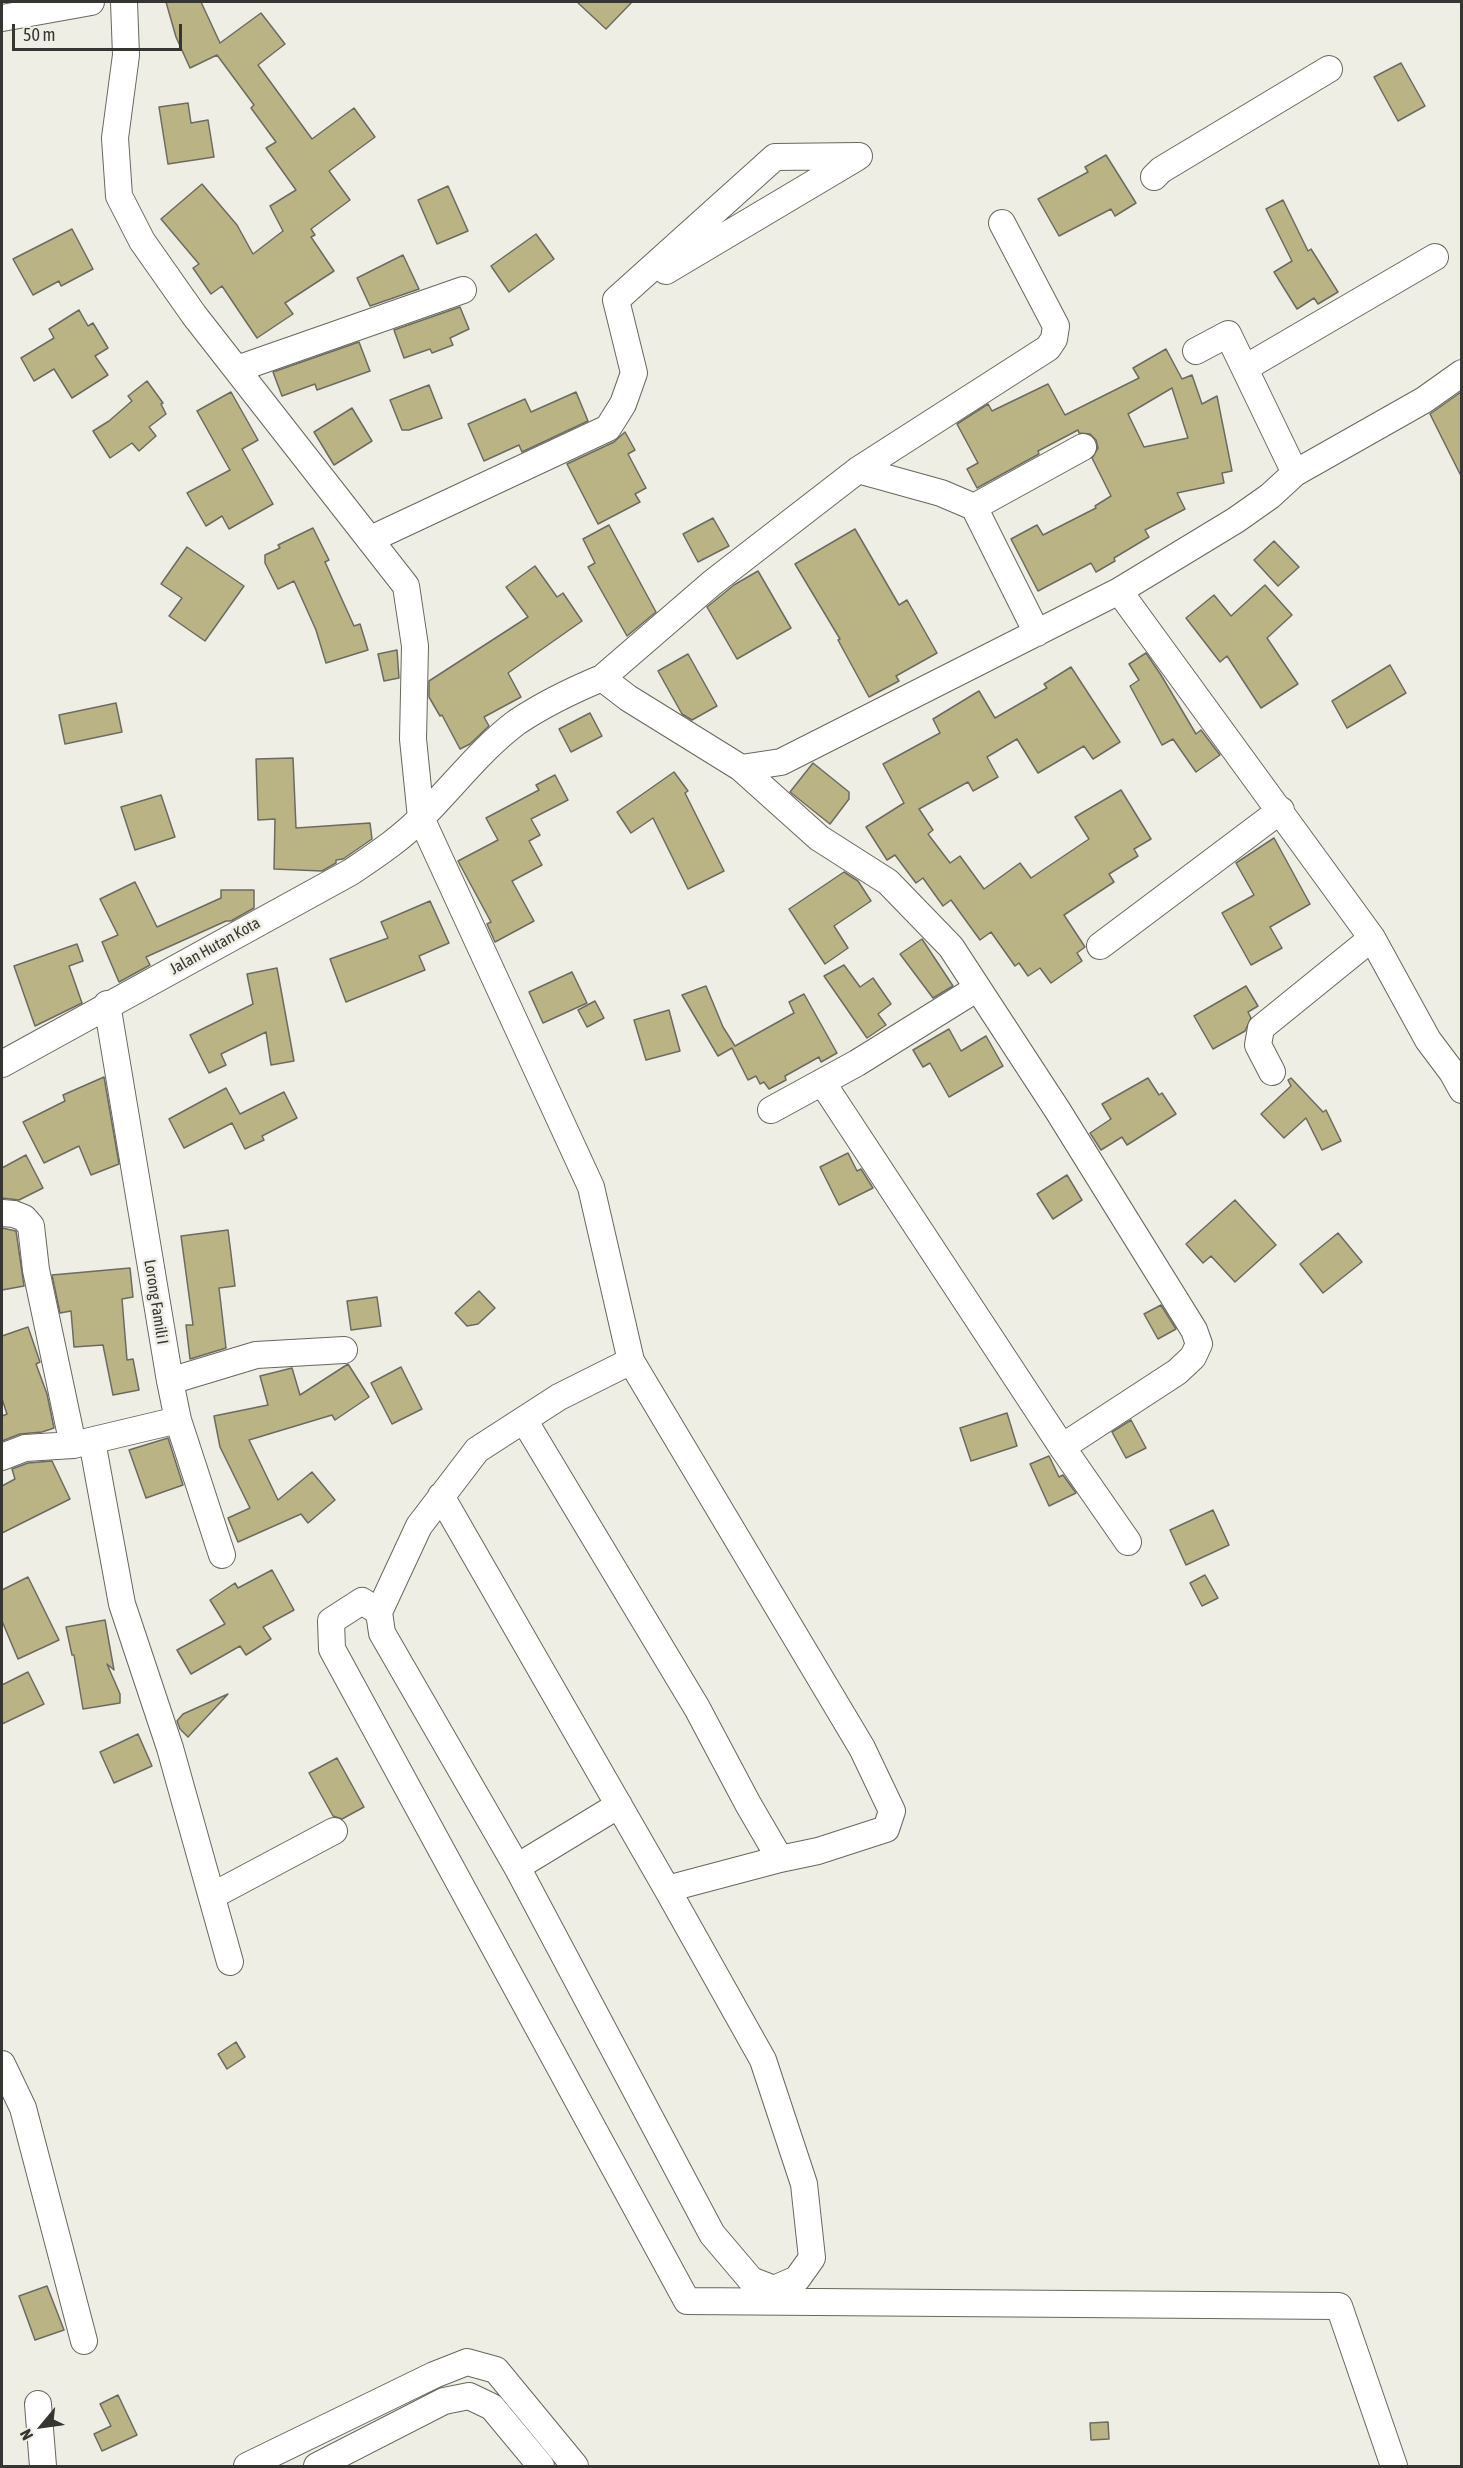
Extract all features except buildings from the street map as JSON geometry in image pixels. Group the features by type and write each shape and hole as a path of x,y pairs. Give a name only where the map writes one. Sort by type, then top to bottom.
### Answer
{"street":[{"path":"2,18 91,2"},
{"path":"124,2 126,55 115,138 119,195 142,241 194,315 406,586 415,646 413,739 421,818 591,1187 631,1361 862,1748 892,1811 886,1829 818,1851 667,1889"},
{"path":"1154,177 1161,170 1329,69"},
{"path":"859,156 808,186 616,300 775,158 859,156"},
{"name":"Jalan Hutan Kota","path":"2,1064 107,1004 351,872 388,846 421,818 492,744 517,723 569,692 602,678 712,584 858,470 1042,352 1054,339 1056,326 1002,223"},
{"path":"1245,368 1435,257"},
{"path":"237,369 464,290"},
{"path":"371,539 608,428 623,404 634,373 616,300"},
{"path":"1196,351 1228,334 1295,473"},
{"path":"741,768 781,762 1119,591 1236,520 1270,496 1295,473 1424,400 1461,373"},
{"path":"974,507 1083,447"},
{"path":"858,470 941,494 974,507 1037,633"},
{"path":"1119,591 1281,810 1372,938 1428,1040 1452,1072 1461,1090"},
{"path":"602,678 627,698 741,768 819,838 888,882 951,947 976,989 1058,1111 1194,1330 1199,1344 1193,1357 1177,1372 1062,1447"},
{"path":"1100,946 1281,810"},
{"path":"1272,1072 1258,1046 1261,1028 1372,938"},
{"path":"771,1110 822,1082 976,989"},
{"name":"Lorong Famili I","path":"107,1004 170,1382 178,1420 222,1555"},
{"path":"822,1082 1062,1447 1128,1542"},
{"path":"2,1213 24,1218 31,1226 36,1270 122,1604 170,1748 230,1962"},
{"path":"170,1382 256,1354 344,1350"},
{"path":"441,1496 763,2060 804,2184 812,2258 797,2279 774,2289 751,2280 712,2234 517,1867 382,1633 379,1612 419,1526 441,1496 477,1450 559,1397 631,1361"},
{"path":"2,1457 25,1448 82,1443 178,1420"},
{"path":"524,1420 697,1707 780,1859"},
{"path":"379,1612 362,1601 331,1621 332,1649 687,2301 1339,2306 1394,2466"},
{"path":"517,1867 619,1805"},
{"path":"212,1896 334,1831"},
{"path":"2,2064 22,2108 84,2341"},
{"path":"467,2362 469,2396"},
{"path":"247,2466 434,2375 467,2362 496,2370 575,2466"},
{"path":"316,2466 444,2401 469,2396 492,2407 541,2466"},
{"path":"38,2404 43,2466"}]}
